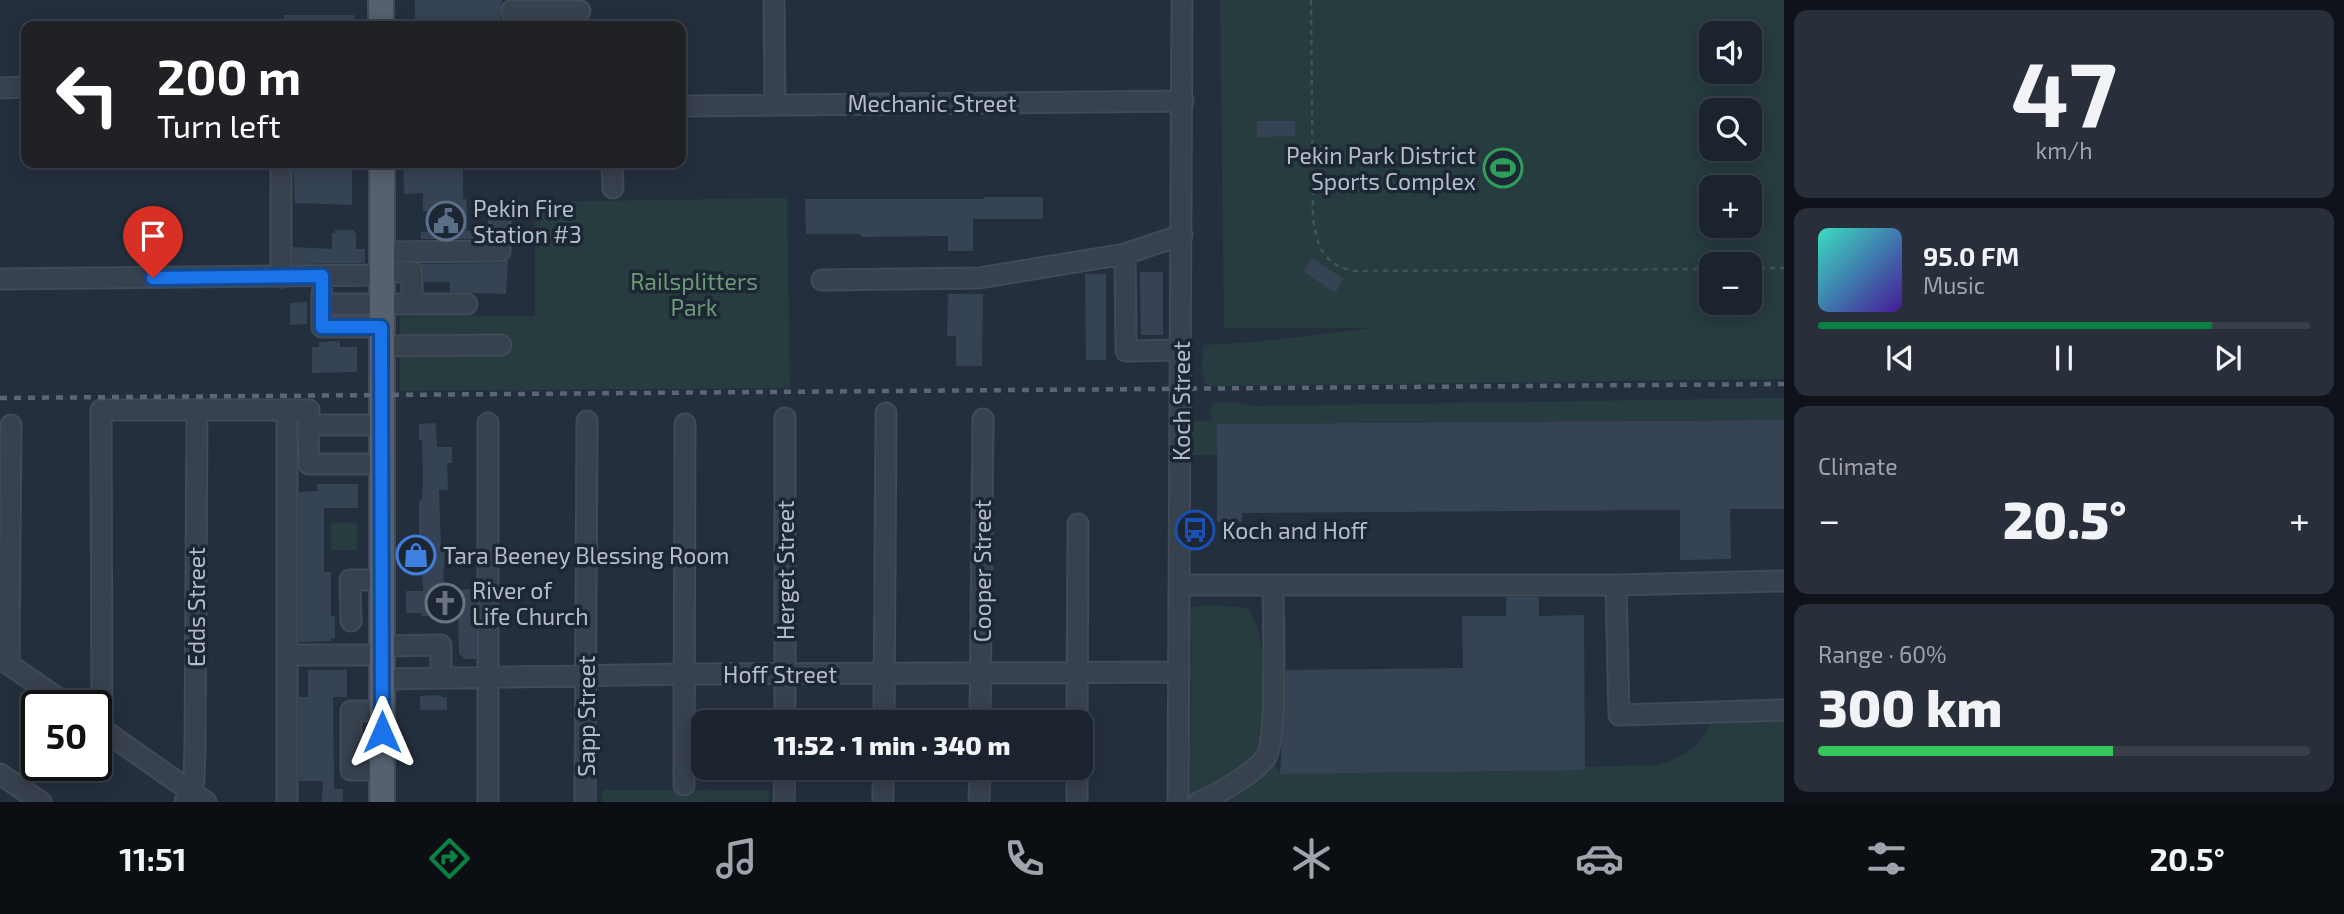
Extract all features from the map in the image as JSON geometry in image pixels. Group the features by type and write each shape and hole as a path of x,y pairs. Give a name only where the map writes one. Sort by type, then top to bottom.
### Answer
{"main road":[{"path":"381,0 381,21"},
{"path":"382,168 382,802"}],"street":[{"path":"774,0 775,104"},
{"name":"Koch Street","path":"1178,802 1182,0"},
{"path":"511,11 580,12"},
{"path":"0,88 21,88"},
{"name":"Mechanic Street","path":"686,106 1183,101"},
{"path":"281,168 281,276"},
{"path":"612,168 613,188"},
{"path":"0,279 322,276 500,251 500,215"},
{"path":"821,280 979,278 1125,254 1182,235"},
{"path":"1125,254 1126,351 1181,350"},
{"path":"382,267 412,272 412,304"},
{"path":"322,276 322,327 381,326 501,345"},
{"path":"381,326 412,304 467,304"},
{"path":"99,690 101,410 309,410 309,464 382,464"},
{"name":"Edds Street","path":"194,799 197,410"},
{"path":"287,410 287,802"},
{"path":"884,710 886,413"},
{"name":"Herget Street","path":"785,418 785,710"},
{"name":"Cooper Street","path":"980,710 983,419"},
{"name":"Sapp Street","path":"586,802 587,421"},
{"path":"488,423 488,802"},
{"path":"684,785 685,424"},
{"path":"11,425 5,662 46,690"},
{"path":"308,425 382,425"},
{"path":"1077,710 1078,524"},
{"path":"351,621 350,580 381,580"},
{"path":"1180,585 1616,585 1784,581"},
{"path":"1199,802 1240,779 1267,756 1273,732 1273,585"},
{"path":"1616,585 1619,715 1784,710"},
{"path":"287,655 381,660 441,645 441,678"},
{"name":"Hoff Street","path":"381,660 441,678 685,674 1179,673"},
{"path":"112,737 194,799"},
{"path":"0,774 41,802"},
{"path":"784,802 785,780"},
{"path":"883,780 883,802"},
{"path":"979,802 980,780"},
{"path":"1077,780 1077,802"}],"path":[{"path":"1311,0 1313,219 1317,245 1328,259 1340,268 1353,271 1699,269"},
{"path":"1762,268 1784,268"}],"green space":[{"name":"Pekin Park District Sports Complex","path":"1220,0 1784,0 1784,379 1211,386 1204,383 1203,345 1255,342 1373,328 1224,328"},
{"name":"Railsplitters Park","path":"787,198 790,388 400,391 400,317 535,316 535,202"},
{"path":"1784,398 1784,420 1217,424 1217,455 1192,455 1192,421 1212,421 1210,409 1213,403 1238,402 1254,406"},
{"path":"331,523 357,523 357,550 331,550"},
{"path":"1209,605 1248,608 1255,621 1260,636 1264,669 1263,734 1259,746 1245,765 1226,779 1193,796 1190,793 1191,607"},
{"path":"1784,717 1784,802 1211,802 1272,764 1275,764 1280,774 1658,765 1675,759 1696,745 1710,723"},
{"path":"602,790 769,790 769,802 602,802"}],"building":[{"path":"415,0 502,0 499,12 501,21 415,21"},
{"path":"284,15 354,15 354,21 284,21"},
{"path":"1257,121 1295,121 1295,136 1257,137"},
{"path":"293,168 352,168 352,205 295,203"},
{"path":"403,168 463,168 467,231 479,231 479,239 421,239 421,232 427,232 427,211 423,211 423,193 404,194"},
{"path":"1043,197 1043,219 973,219 973,251 948,251 948,236 861,237 861,234 806,234 805,199"},
{"path":"335,230 354,230 356,249 365,249 365,263 293,264 293,247 332,249 332,233 335,233"},
{"path":"1312,258 1344,279 1335,293 1303,271"},
{"path":"508,260 506,294 450,292 450,282 424,282 421,264 500,263"},
{"path":"1140,272 1163,272 1163,335 1141,335"},
{"path":"1085,274 1106,274 1106,360 1086,360"},
{"path":"948,294 983,294 982,366 956,366 956,336 947,336"},
{"path":"307,302 307,324 290,325 290,303"},
{"path":"340,341 340,347 357,347 357,372 312,373 312,347 319,347 319,342"},
{"path":"1784,420 1784,509 1730,509 1731,559 1680,560 1680,510 1242,513 1242,522 1217,522 1217,424"},
{"path":"436,423 437,447 452,447 452,463 447,463 448,490 439,490 441,547 445,547 443,590 476,589 476,659 465,659 459,654 458,615 422,616 422,613 406,613 406,591 423,591 422,567 406,567 405,543 419,542 419,501 422,500 423,477 419,424"},
{"path":"317,484 358,484 358,508 324,508 324,572 331,572 331,616 335,616 335,638 331,641 299,642 299,492 317,491"},
{"path":"1506,597 1539,597 1539,616 1584,615 1585,770 1280,774 1286,670 1463,668 1462,616 1506,616"},
{"path":"308,670 347,670 347,697 333,697 334,789 343,789 343,802 322,802 323,781 299,781 299,697 308,697"},
{"path":"420,696 447,697 447,710 420,710"}],"railway":[{"path":"0,398 1784,384"}],"place":[{"name":"Pekin Park District Sports Complex","path":"1503,168"},
{"name":"Pekin Fire Station #3","path":"446,221"},
{"name":"Koch and Hoff","path":"1195,530"},
{"name":"Tara Beeney Blessing Room","path":"416,555"},
{"name":"River of Life Church","path":"445,603"}],"route":[{"path":"153,278 322,276 322,327 381,327 382,732"}]}
